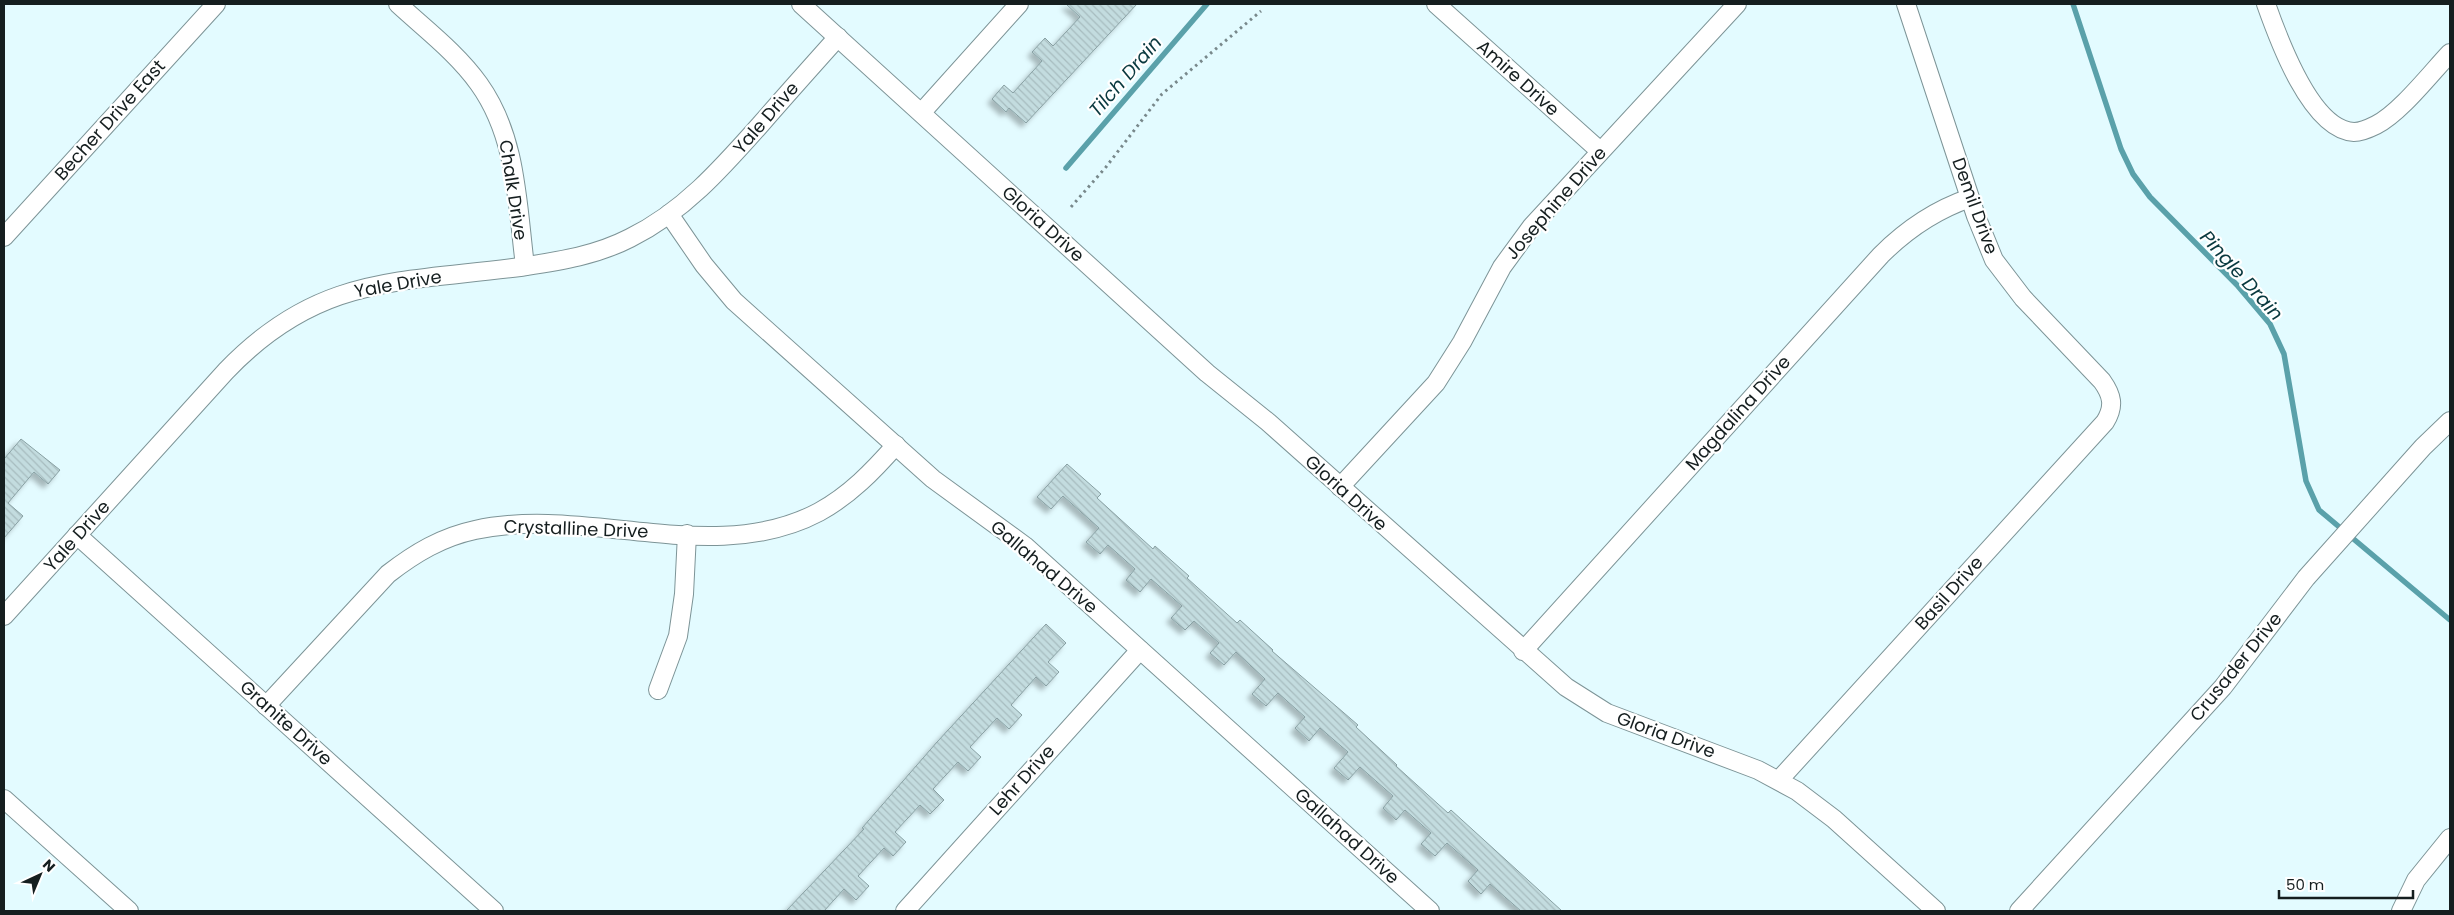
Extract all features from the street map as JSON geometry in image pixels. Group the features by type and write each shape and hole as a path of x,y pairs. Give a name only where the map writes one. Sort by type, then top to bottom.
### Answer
{"street":[{"name":"Becher Drive East","path":"4,236 216,4"},
{"name":"Chalk Drive","path":"398,4 464,65 478,84 499,120 512,160 525,266"},
{"name":"Gloria Drive","path":"801,4 922,112 1207,374 1268,422 1566,687 1607,713 1730,758 1779,780 1834,818 1936,911"},
{"path":"922,112 1019,4"},
{"name":"Amire Drive","path":"1436,4 1600,151"},
{"name":"Josephine Drive","path":"1340,487 1436,383 1462,342 1502,267 1532,226 1737,4"},
{"name":"Demil Drive","path":"1906,4 1984,240 1994,260 2023,298 2102,381 2109,390 2112,402"},
{"path":"2266,4 2289,63 2313,101 2333,124 2354,132 2378,124 2391,114 2450,53"},
{"name":"Yale Drive","path":"4,616 238,359 256,342 294,316 336,296 381,284 525,266 580,257 606,249 645,230 705,186 838,37"},
{"name":"Magdalina Drive","path":"1524,651 1881,255 1897,239 1929,215 1970,198"},
{"name":"Gallahad Drive","path":"669,214 704,265 734,300 950,493 1025,546 1430,911"},
{"name":"Basil Drive","path":"1779,780 2105,422 2111,412 2112,402"},
{"name":"Crusader Drive","path":"2019,911 2223,687 2306,578 2423,447 2450,421"},
{"name":"Crystalline Drive","path":"266,706 388,574 409,558 451,536 476,530 525,524 687,534 760,532 812,515 854,489 896,445"},
{"path":"658,690 678,636 684,594 687,534"},
{"name":"Granite Drive","path":"77,536 494,911"},
{"name":"Lehr Drive","path":"905,911 1140,650"},
{"path":"4,799 129,911"},
{"path":"2401,911 2416,880 2450,838"}],"path":[{"path":"1070,207 1106,167 1162,94 1261,11"}],"building":[{"path":"1066,4 1137,4 1026,123 1009,108 1006,112 992,99 1004,85 1013,93 1042,61 1032,52 1045,38 1053,46 1080,17"},
{"path":"21,439 60,470 48,484 34,472 8,503 23,516 4,538 4,459"},
{"path":"1067,464 1101,494 1097,498 1153,549 1155,546 1237,623 1240,620 1272,651 1358,725 1356,727 1448,813 1451,810 1562,911 1521,911 1490,884 1481,894 1468,881 1478,870 1447,843 1435,856 1421,844 1431,833 1405,810 1396,820 1383,808 1393,796 1360,767 1348,780 1334,768 1348,752 1320,728 1309,741 1295,728 1305,717 1278,693 1266,706 1252,694 1265,679 1236,652 1224,665 1210,653 1219,643 1194,621 1185,630 1171,618 1182,606 1151,579 1140,592 1126,580 1135,569 1108,545 1100,554 1086,542 1099,528 1063,496 1051,509 1037,497"},
{"path":"1046,624 1066,643 1048,662 1059,672 1046,686 1036,677 1011,705 1022,715 1009,729 997,718 970,747 981,757 968,771 958,762 933,789 944,800 930,814 920,805 895,832 906,842 893,856 884,848 858,876 869,886 856,900 844,889 824,911 786,911 864,829 862,828 937,742"}],"waterway":[{"name":"Tilch Drain","path":"1066,168 1207,4"},
{"name":"Pingle Drain","path":"2073,4 2121,149 2133,174 2150,197 2237,285 2270,324 2284,354 2306,481 2319,510 2450,620"}]}
